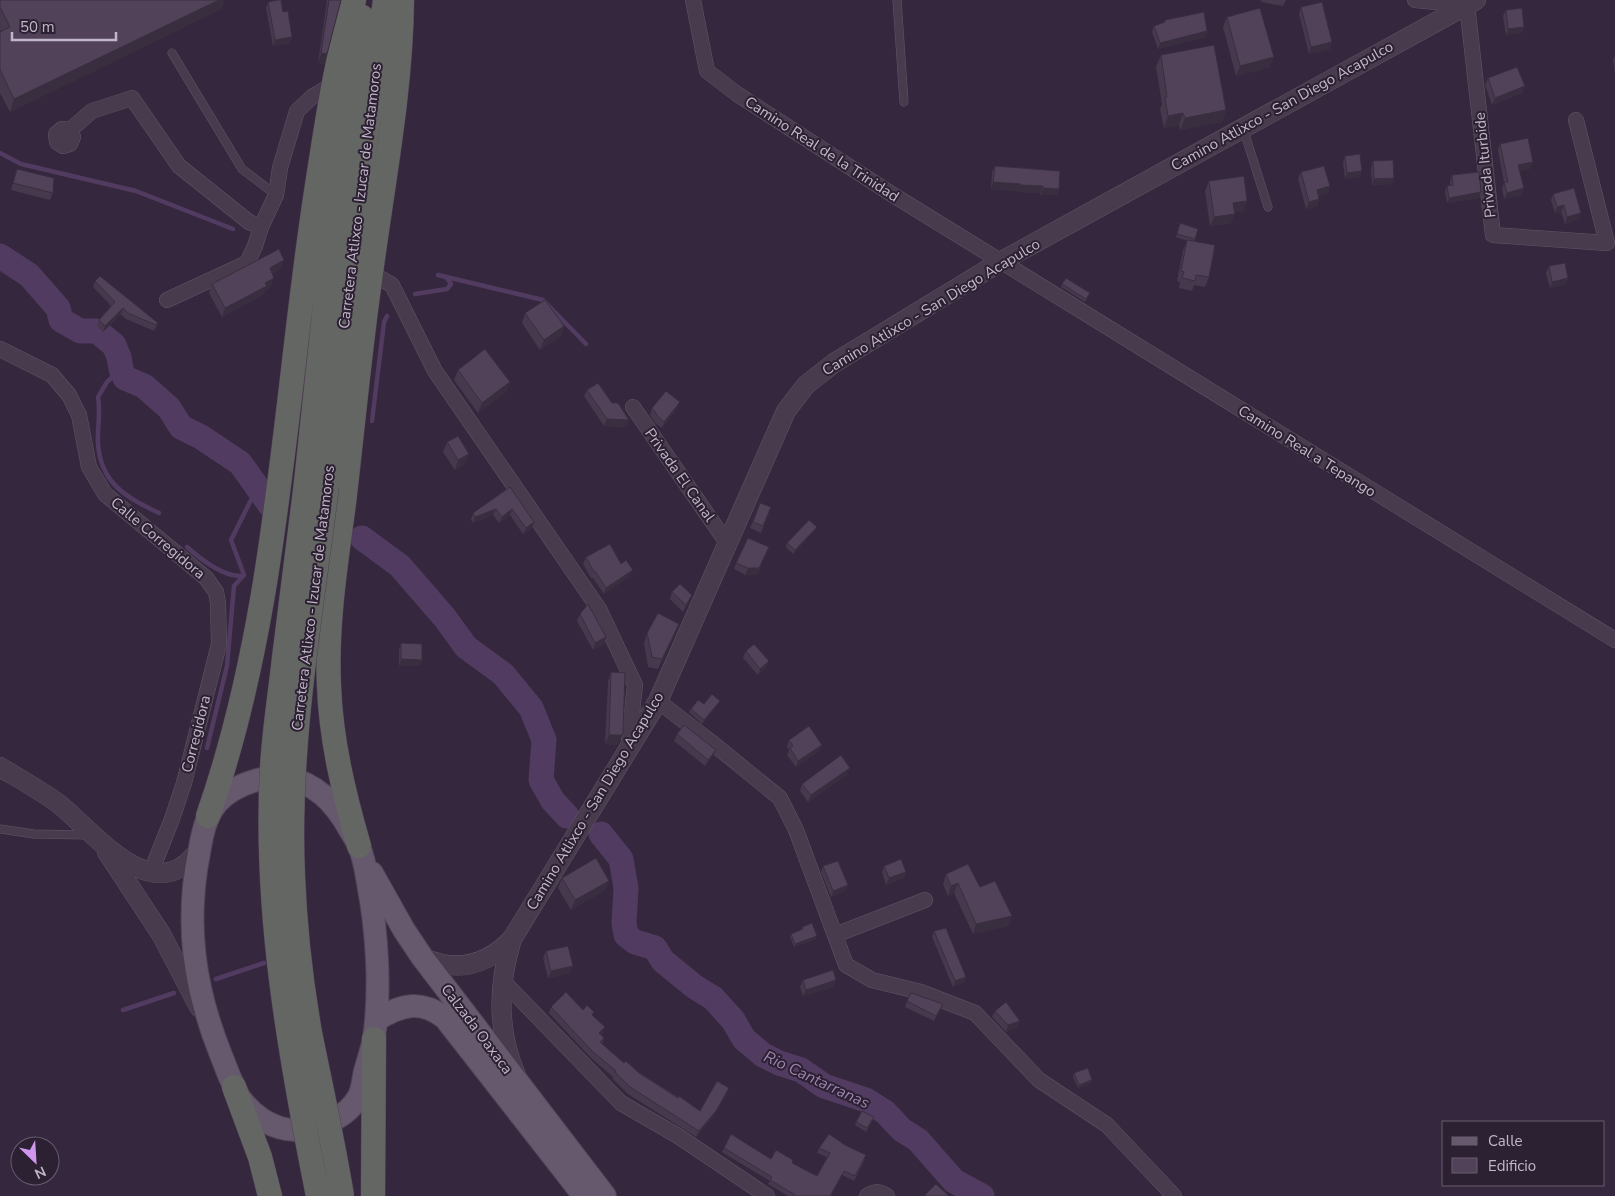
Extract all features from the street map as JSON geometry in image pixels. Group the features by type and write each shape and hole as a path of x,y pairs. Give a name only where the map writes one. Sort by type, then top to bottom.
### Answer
{"highway":[{"path":"208,816 217,791 244,686 264,585 311,227 334,84 342,43 354,0"},
{"name":"Carretera Atlixco - Izucar de Matamoros","path":"318,1196 285,1011 273,903 272,768 276,720 326,489 327,287 364,0"},
{"name":"Carretera Atlixco - Izucar de Matamoros","path":"342,1196 310,1031 299,957 293,868 294,756 326,489 356,211 385,0"},
{"path":"360,850 337,757 329,685 332,606 326,489 370,273 396,101 402,0"},
{"path":"373,1196 375,1030"},
{"path":"234,1087 260,1157 270,1196"}],"main road":[{"name":"Calzada Oaxaca","path":"208,816 217,803 229,793 260,779 282,775 303,782 324,795 340,813 404,930 422,957 605,1196"},
{"path":"208,816 200,848 193,892 193,946 200,993 212,1033 234,1087 246,1106 254,1114 268,1123 284,1129 294,1131 315,1129 338,1118 349,1109 358,1097 375,1030 376,958 367,878 360,850"},
{"name":"Calzada Oaxaca","path":"375,1030 391,1011 408,1006 428,1008 445,1018 584,1196"}],"street":[{"name":"Camino Real de la Trinidad","path":"693,0 708,71 737,94 1000,262"},
{"path":"1415,0 1473,1"},
{"name":"Camino Atlixco - San Diego Acapulco","path":"422,957 446,965 471,964 494,955 512,939 658,702 786,411 806,385 834,363 1000,262 1473,1"},
{"name":"Privada Iturbide","path":"1473,1 1493,235 1607,243 1576,120"},
{"path":"167,300 247,263 261,226 276,195 280,168 297,111 312,97 334,84"},
{"path":"70,130 92,111 132,98 179,166 249,222 261,226"},
{"name":"Camino Real a Tepango","path":"1000,262 1615,640"},
{"path":"370,273 392,285 435,371 598,608 635,685 624,757"},
{"name":"Calle Corregidora","path":"0,349 52,375 69,395 79,415 89,467 105,494 206,578 216,592"},
{"name":"Privada El Canal","path":"633,407 727,543"},
{"name":"Corregidora","path":"151,872 184,782 219,644 219,611 216,592"},
{"path":"658,702 780,798 796,830 846,965 872,980 921,992 975,1013 1039,1080 1107,1125 1174,1196"},
{"path":"0,767 30,784 60,805 98,841 132,866 151,872 176,869 190,861 200,848"},
{"path":"98,841 129,884 161,934 212,1033"},
{"path":"834,935 925,900"},
{"name":"Camino Atlixco - San Diego Acapulco","path":"512,939 502,980 502,1017 504,1034 514,1071 522,1090"},
{"path":"502,980 621,1103 678,1136 767,1196"},
{"path":"867,1196 874,1191 881,1192 887,1196"}],"lane":[{"path":"897,0 904,102"},
{"path":"172,53 242,169 276,195"},
{"path":"1244,128 1268,208"},
{"path":"0,829 98,841"}],"building":[{"path":"0,0 219,0 14,99 0,70 0,32 10,27 0,7"},
{"path":"281,0 283,12 288,11 292,37 275,40 268,2"},
{"path":"329,0 341,0 327,54 321,53"},
{"path":"1322,2 1332,42 1311,47 1301,7"},
{"path":"1260,8 1274,57 1240,66 1227,17"},
{"path":"1522,8 1524,27 1508,29 1506,10"},
{"path":"1204,12 1207,31 1160,43 1154,26 1165,22 1165,20"},
{"path":"1214,45 1226,110 1185,118 1183,113 1168,116 1161,55"},
{"path":"1517,67 1525,86 1495,98 1488,78"},
{"path":"1528,138 1533,162 1518,165 1524,188 1507,193 1504,182 1508,182 1500,144"},
{"path":"1360,154 1362,171 1347,173 1345,156"},
{"path":"1393,160 1394,178 1374,179 1373,161"},
{"path":"995,166 1060,171 1059,189 993,182"},
{"path":"1324,166 1330,186 1317,190 1319,199 1309,202 1301,172"},
{"path":"17,169 54,178 53,193 13,183"},
{"path":"1479,172 1481,192 1449,198 1447,186 1453,185 1452,175"},
{"path":"1244,176 1247,201 1233,203 1235,214 1214,217 1209,181"},
{"path":"1574,188 1581,213 1567,217 1564,205 1557,207 1553,194"},
{"path":"1180,223 1198,229 1195,239 1177,234"},
{"path":"1187,240 1215,245 1209,277 1196,275 1195,281 1182,278 1184,272 1181,271"},
{"path":"279,249 284,260 270,268 274,278 265,283 267,286 225,308 212,284"},
{"path":"1565,263 1568,278 1552,282 1549,266"},
{"path":"100,276 158,323 156,325 128,313 123,308 105,326 99,320 115,302 95,281"},
{"path":"1066,278 1090,293 1086,299 1062,284"},
{"path":"545,300 564,326 544,340 525,313"},
{"path":"485,349 510,382 482,403 458,370"},
{"path":"598,383 612,403 618,403 629,420 607,419 587,390"},
{"path":"666,391 680,402 664,422 652,408"},
{"path":"458,436 469,454 458,460 447,442"},
{"path":"510,487 534,522 526,528 512,509 502,517 496,509 475,517 473,513"},
{"path":"760,503 771,507 763,526 753,522"},
{"path":"809,520 817,527 795,550 787,543"},
{"path":"748,538 769,547 759,568 748,568 736,563"},
{"path":"610,544 621,564 626,560 633,570 606,588 586,557"},
{"path":"680,584 692,595 686,605 672,592"},
{"path":"588,604 606,637 595,643 580,614"},
{"path":"658,613 679,624 662,659 652,657 647,633"},
{"path":"401,643 422,644 422,660 401,659"},
{"path":"754,644 769,661 760,669 746,651"},
{"path":"611,672 625,673 623,733 621,735 609,735"},
{"path":"712,694 720,701 704,720 691,709 698,700 704,704"},
{"path":"684,725 716,750 708,760 677,734"},
{"path":"809,726 822,745 798,761 790,748 793,746 789,740"},
{"path":"841,755 850,768 811,795 802,784"},
{"path":"596,858 609,881 575,900 562,878"},
{"path":"901,859 906,872 889,878 884,866"},
{"path":"838,861 848,885 833,891 823,866"},
{"path":"968,864 980,887 995,881 1012,916 976,924 958,883 951,886 946,874"},
{"path":"812,923 817,936 795,944 791,934"},
{"path":"946,928 966,977 955,981 934,931"},
{"path":"568,946 573,966 551,971 546,951"},
{"path":"833,970 836,980 806,990 803,980"},
{"path":"566,992 583,1010 587,1005 594,1012 592,1015 605,1027 599,1033 604,1038 600,1042 624,1063 626,1061 639,1073 678,1098 679,1096 700,1111 717,1081 729,1088 716,1111 699,1131 630,1087 616,1071 592,1051 551,1007"},
{"path":"911,993 943,1004 936,1016 907,1001"},
{"path":"1006,1002 1020,1021 1008,1025 995,1011"},
{"path":"1088,1068 1092,1080 1079,1085 1074,1073"},
{"path":"862,1111 874,1117 867,1128 856,1122"},
{"path":"731,1134 771,1159 776,1150 793,1160 792,1163 817,1176 830,1153 819,1148 829,1134 845,1145 866,1155 855,1176 844,1171 830,1196 794,1196 794,1194 770,1180 772,1177 724,1148"},
{"path":"936,1184 949,1196 924,1196"}],"waterway":[{"path":"0,153 21,164 136,191 233,229"},
{"name":"Rio Cantarranas","path":"0,256 29,275 58,308 61,320 80,331 97,331 114,345 125,378 144,386 169,408 181,427 201,437 240,463 270,505"},
{"path":"438,275 543,300 586,344"},
{"path":"415,294 447,289 451,284 446,277"},
{"path":"372,421 384,322 387,316"},
{"path":"121,369 107,382 98,397 98,444 100,458 104,469 117,488 159,513"},
{"path":"207,748 227,666 234,586 244,575 231,540 259,488"},
{"name":"Rio Cantarranas","path":"362,538 400,566 445,618 466,647 503,674 531,708 544,740 541,780 553,801 567,816"},
{"path":"187,547 206,562 222,571 237,576 244,575"},
{"name":"Rio Cantarranas","path":"601,834 621,859 626,888 624,923 626,935 635,942 655,948 663,961 695,987 713,998 733,1020 744,1039 763,1055 779,1063 801,1070 824,1086 866,1100 885,1112 902,1130 918,1140 954,1181 982,1196"},
{"path":"216,979 264,963"},
{"path":"123,1010 174,993"}]}
